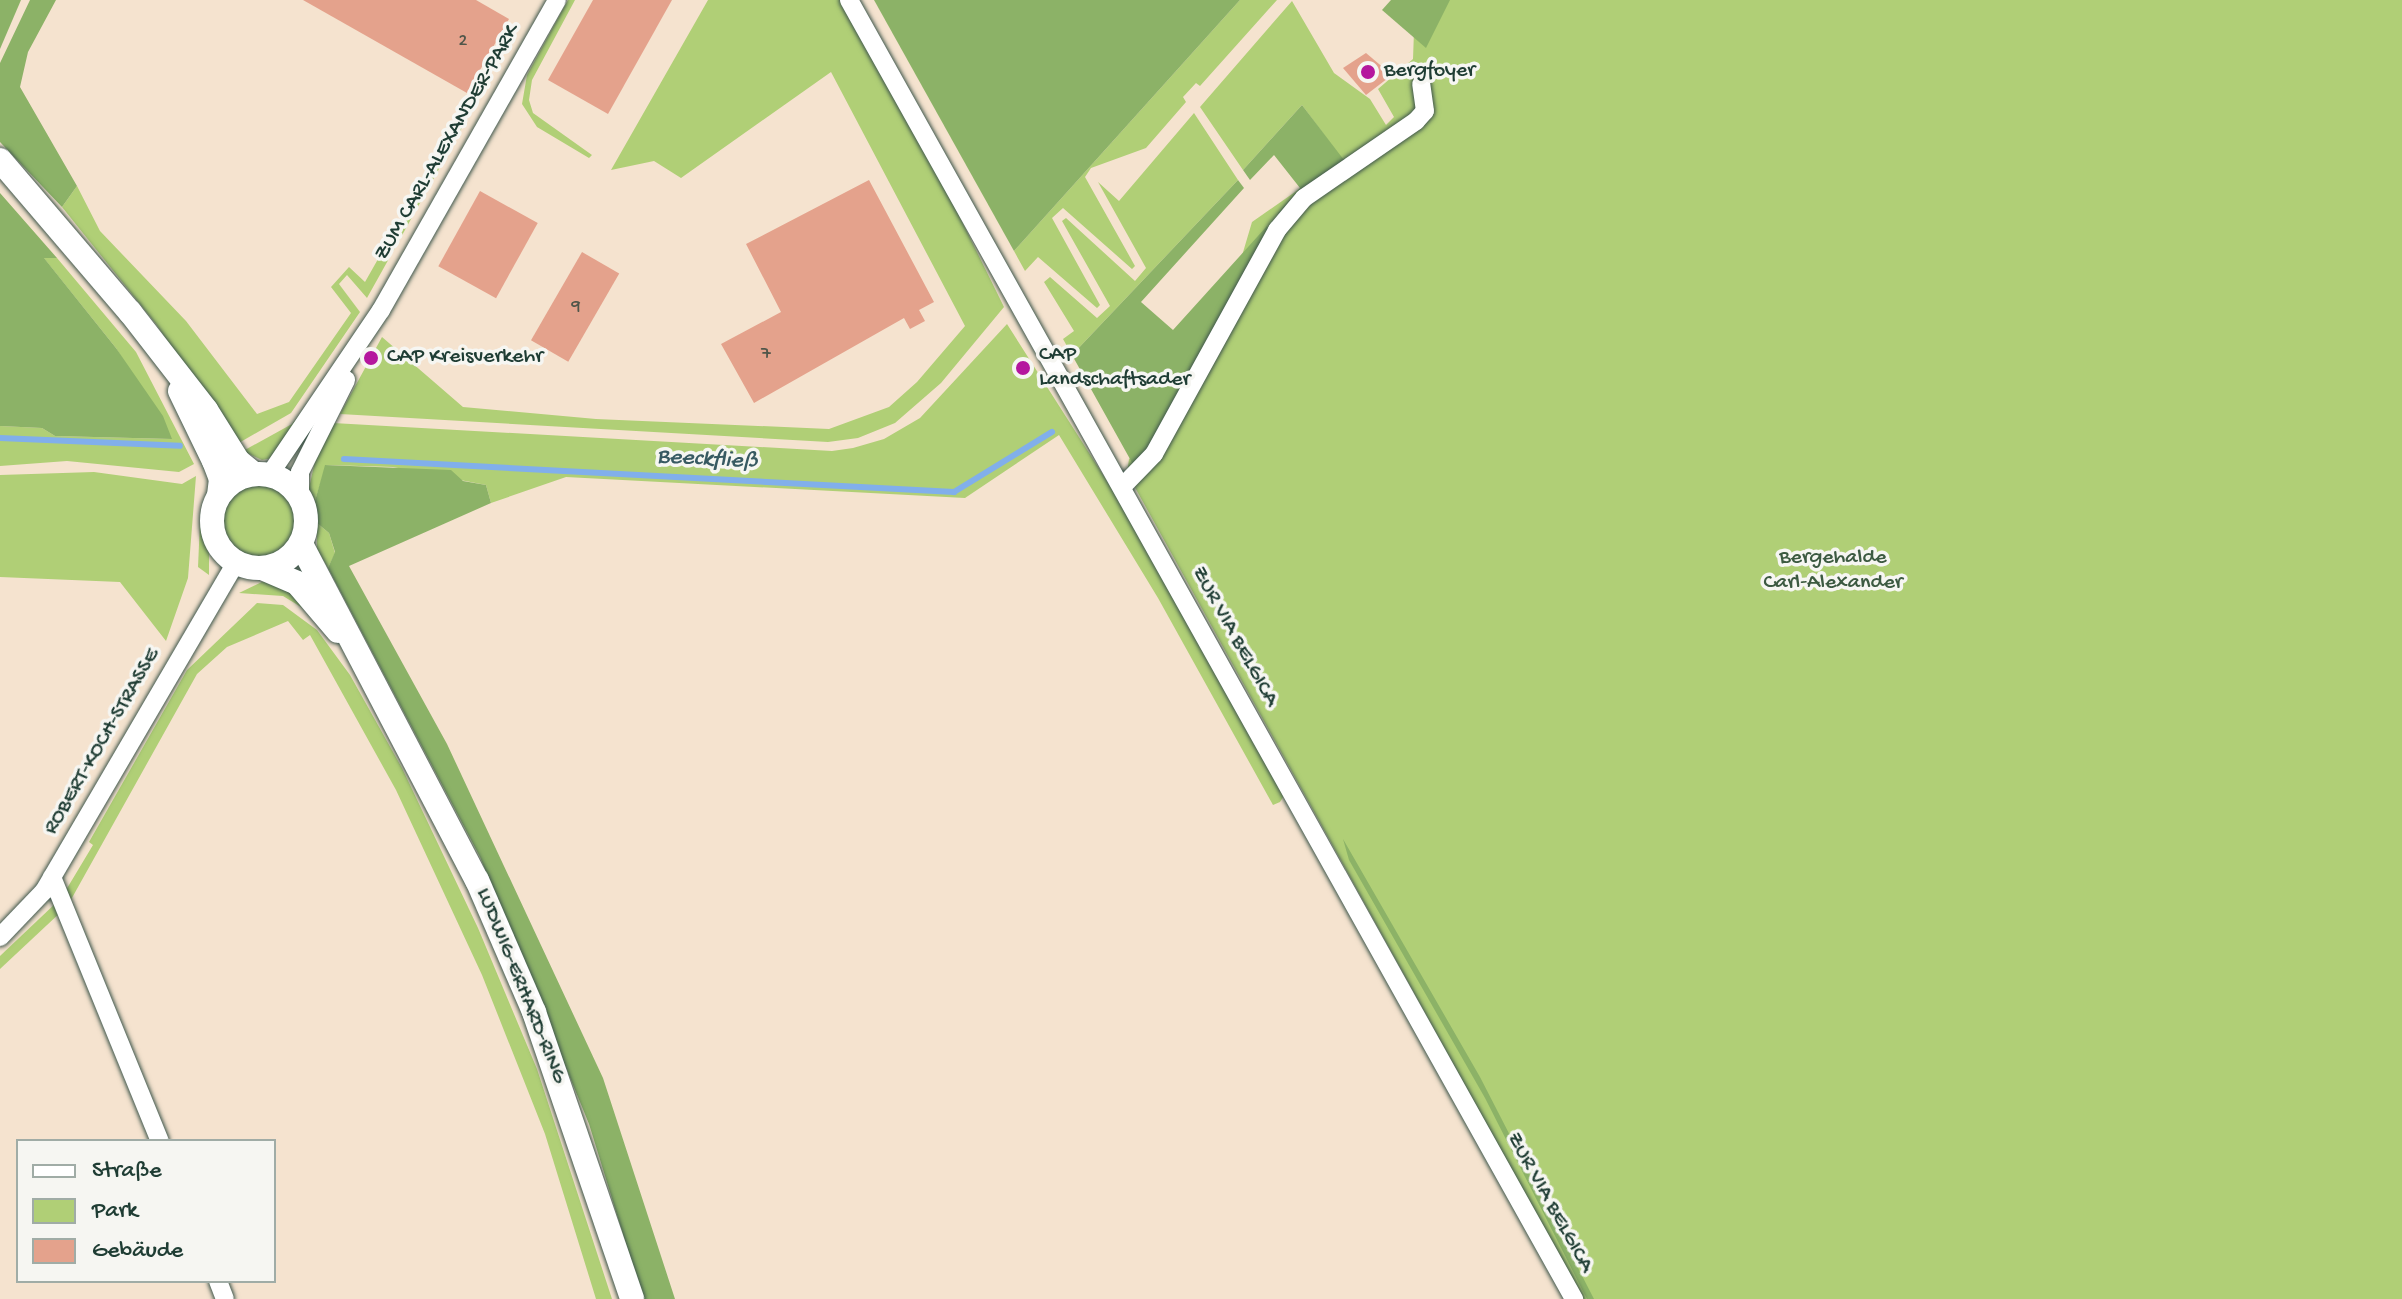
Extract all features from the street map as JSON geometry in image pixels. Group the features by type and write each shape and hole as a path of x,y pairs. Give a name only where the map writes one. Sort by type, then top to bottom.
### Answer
{"main road":[{"path":"0,160 170,367 238,461 300,496 307,520 301,544 278,565 262,568 236,562 224,553 212,525 219,495 217,470 170,367"},
{"path":"219,495 240,477 262,474"},
{"name":"LUDWIG-ERHARD-RING","path":"301,544 378,685 477,880 534,1012 632,1299"},
{"name":"LUDWIG-ERHARD-RING","path":"262,568 297,583 378,685"}],"street":[{"name":"ZUM CARL-ALEXANDER-PARK","path":"300,496 300,472 381,310 557,0"},
{"name":"ZUR VIA BELGICA","path":"849,0 1574,1299"},
{"path":"1122,487 1154,454 1277,230 1304,198 1416,121 1425,111 1421,84"},
{"name":"ZUM CARL-ALEXANDER-PARK","path":"262,474 381,310"},
{"name":"ROBERT-KOCH-STRASSE","path":"0,937 19,922 52,877 236,562"},
{"path":"52,877 159,1139"}],"green space":[{"path":"0,0 21,0 0,49"},
{"path":"30,0 56,0 28,52 20,87 77,186 62,207 0,142 0,63"},
{"path":"568,0 575,0 532,80 529,100 533,113 592,155 589,158 537,127 522,104 527,75"},
{"path":"708,0 842,0 943,183 1004,307 941,383 895,423 858,438 828,442 340,414 382,337 463,407 596,419 829,429 889,407 917,382 965,326 831,72 681,178 654,161 611,170"},
{"path":"874,0 1240,0 1014,251"},
{"path":"1240,0 1277,0 1200,86 1196,83 1183,97 1186,102 1146,148 1091,168 1085,177 1135,266 1132,269 1063,208 1052,218 1100,305 1097,308 1038,257 1025,271 1014,251"},
{"path":"1391,0 1450,0 1426,48 1382,10"},
{"name":"Bergehalde Carl-Alexander","path":"1424,0 2402,0 2402,1299 1583,1299 1127,473 1129,459 1142,449 1233,286 1252,222 1342,159 1302,105 1243,170 1200,107 1292,1 1334,73 1370,99 1386,125 1394,117 1378,89 1413,59 1414,31"},
{"path":"1302,105 1347,164 1284,217 1278,213 1300,188 1274,155 1250,180 1243,170"},
{"path":"461,113 468,117 367,298 347,275 339,284 360,312 291,413 237,444 156,324 62,207 77,186 100,231 186,321 257,414 289,402 351,313 331,287 349,267 365,282"},
{"path":"1194,113 1238,180 1072,355 1063,339 1074,331 1044,282 1050,277 1097,318 1110,306 1062,221 1066,218 1135,281 1146,268 1098,182 1119,201"},
{"path":"1238,180 1244,188 1141,302 1173,330 1267,226 1269,234 1236,300 1135,468 1072,355"},
{"path":"0,193 57,258 44,258 116,348 163,416 172,439 55,436 42,428 0,426"},
{"path":"43,257 57,258 136,352 194,464 179,472 67,461 0,466 0,426 42,428 55,436 171,439 116,348"},
{"path":"1007,324 1114,492 1285,794 1280,802 1273,805 1158,598 1059,435 965,498 566,477 491,503 486,485 393,467 326,465 315,501 309,488 317,452 333,423 832,451 853,448 884,439 920,418"},
{"path":"303,410 273,458 262,460 243,451 292,424"},
{"path":"325,465 451,470 463,481 486,485 491,503 349,566 447,744 603,1078 675,1299 643,1299 589,1124 480,857 328,568 335,552 329,533 317,523 315,501"},
{"path":"94,472 182,484 196,476 188,578 166,641 120,582 0,577 0,475"},
{"path":"260,485 281,491 291,501 297,522 291,543 281,553 260,559 239,553 229,543 223,522 229,501 239,491"},
{"path":"200,522 209,553 209,575 198,567"},
{"path":"317,523 329,533 335,553 328,568 317,549"},
{"path":"266,580 280,583 314,615 283,596 239,593"},
{"path":"257,603 283,605 317,630 350,675 402,768 478,928 537,1069 612,1299 596,1299 545,1134 482,975 396,790 310,635 303,640 288,621 227,647 197,674 68,905 63,895 93,845 89,842 187,670"},
{"path":"1343,839 1480,1077 1594,1299 1587,1299 1485,1098 1349,860"},
{"path":"58,901 62,911 0,969 0,956"}],"building":[{"path":"303,0 476,0 509,19 467,93"},
{"path":"593,0 672,0 608,114 548,80"},
{"name":"Bergfoyer","path":"1366,53 1392,75 1366,95 1343,68"},
{"path":"869,180 934,302 919,310 925,321 910,329 904,318 754,403 721,344 781,312 746,244"},
{"path":"480,191 538,223 496,298 438,266"},
{"path":"582,252 619,274 568,362 531,340"}],"waterway":[{"name":"Beeckfließ","path":"344,459 954,492 1052,432"},
{"name":"Beeckfließ","path":"0,438 180,446"}],"place":[{"name":"Bergfoyer","path":"1368,72"},
{"name":"CAP Kreisverkehr","path":"371,358"},
{"name":"CAP Landschaftsader","path":"1023,368"}]}
